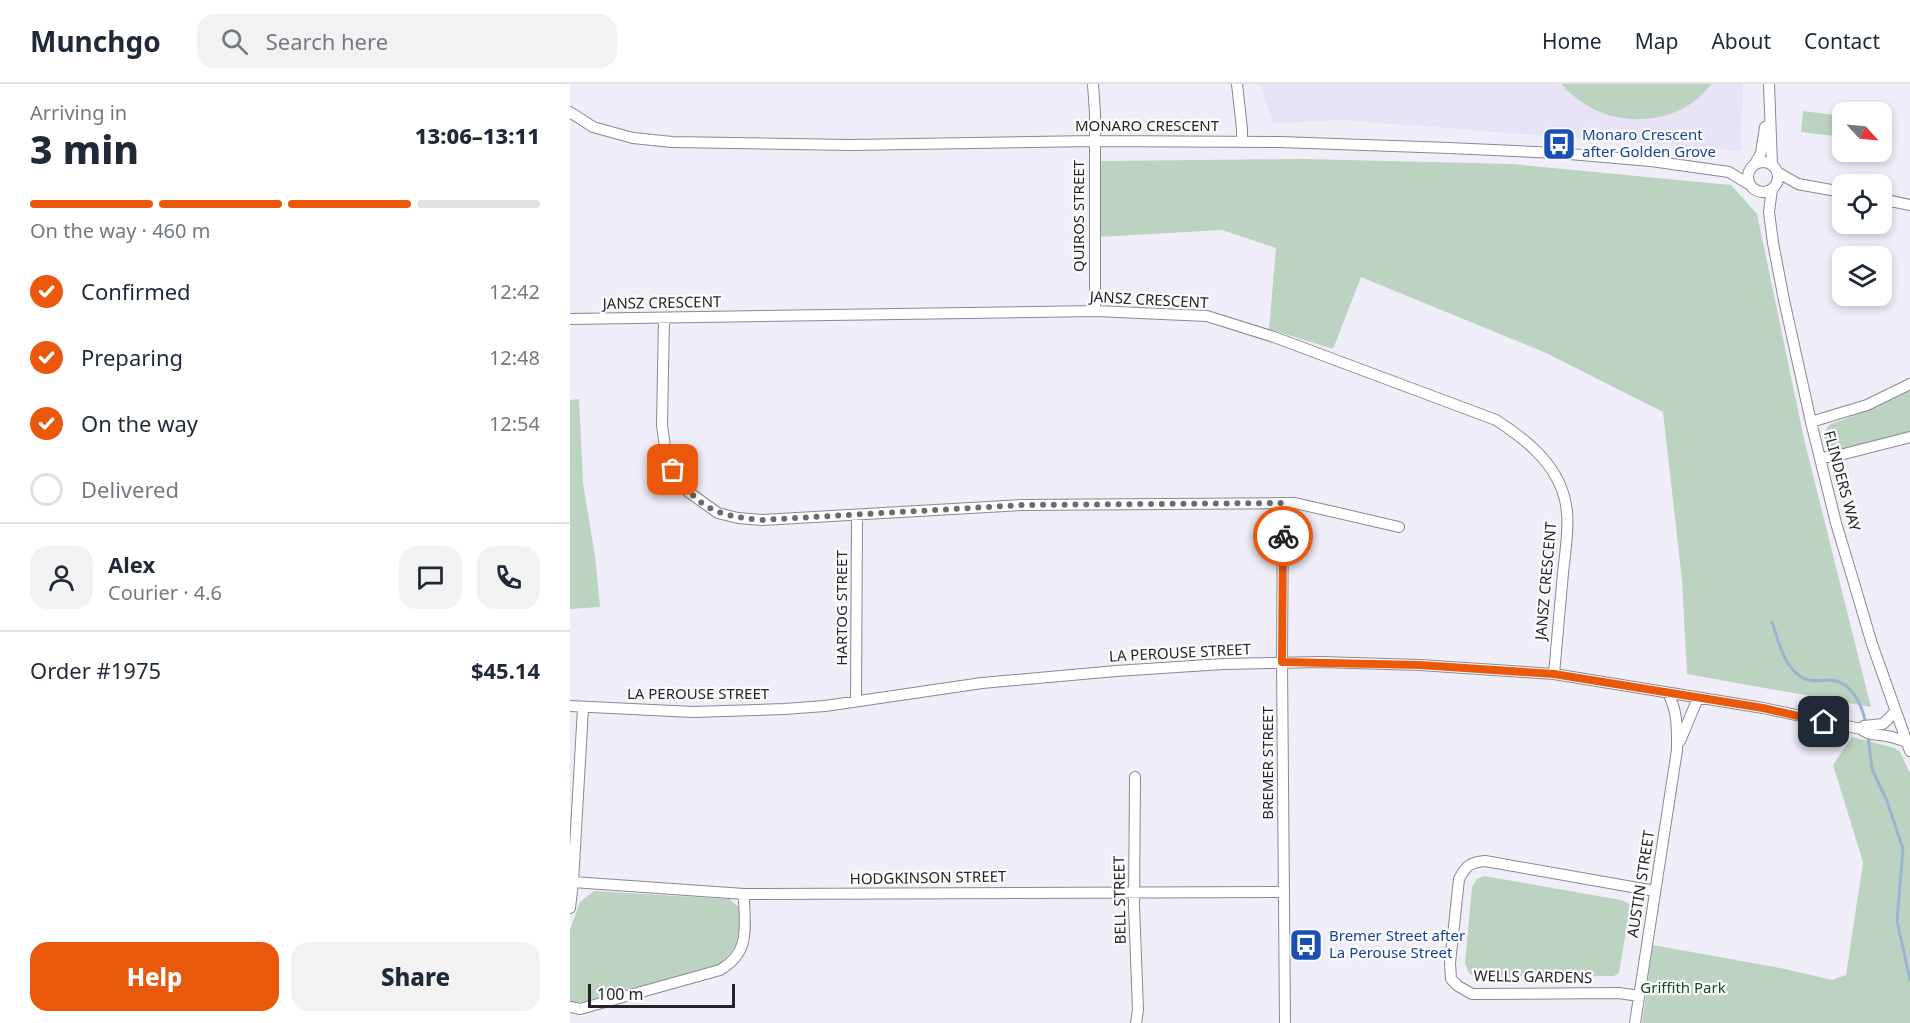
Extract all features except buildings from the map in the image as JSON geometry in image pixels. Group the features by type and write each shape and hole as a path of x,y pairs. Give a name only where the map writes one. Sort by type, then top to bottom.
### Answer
{"street":[{"name":"QUIROS STREET","path":"1093,84 1095,311"},
{"path":"1237,84 1242,141"},
{"path":"1769,84 1774,169 1777,181 1773,188"},
{"path":"1769,106 1761,153 1748,175 1754,188 1767,191 1798,184 1832,190"},
{"name":"MONARO CRESCENT","path":"570,112 593,127 633,138 672,142 851,145 1242,141 1558,153 1652,161 1729,172 1754,166"},
{"path":"1754,166 1764,162 1798,184"},
{"name":"MONARO CRESCENT","path":"1729,172 1754,188"},
{"name":"FLINDERS WAY","path":"1754,188 1769,212"},
{"name":"FLINDERS WAY","path":"1773,188 1769,212 1784,300 1811,422 1836,523 1872,644 1909,747"},
{"path":"1892,201 1910,205"},
{"name":"JANSZ CRESCENT","path":"570,319 1095,311 1207,316 1274,337 1496,420 1528,442 1551,468 1562,491 1567,512 1567,539 1554,674"},
{"path":"664,318 662,425 665,447 673,470 687,491 717,513 762,520 1022,505 1295,502 1399,527"},
{"path":"1811,422 1867,405 1910,384"},
{"path":"1820,458 1910,437"},
{"name":"BREMER STREET","path":"1283,503 1285,1023"},
{"name":"HARTOG STREET","path":"856,701 857,515"},
{"name":"LA PEROUSE STREET","path":"570,706 693,712 740,711 825,706 982,683 1174,667 1282,662 1420,665 1554,674 1763,708 1865,729 1909,747"},
{"name":"AUSTIN STREET","path":"1635,1023 1677,750 1677,716 1668,693"},
{"name":"AUSTIN STREET","path":"1677,750 1698,698"},
{"path":"570,908 583,708"},
{"path":"1865,729 1883,724 1896,711"},
{"name":"BELL STREET","path":"1135,777 1134,891 1138,1010 1136,1023"},
{"name":"WELLS GARDENS","path":"1639,996 1619,993 1472,994 1465,991 1451,979 1450,963 1459,879 1465,867 1473,861 1485,861 1655,891"},
{"name":"HODGKINSON STREET","path":"573,882 744,894 1284,891"},
{"path":"570,1007 580,1009 720,970 729,965 745,942 744,894"}],"shaded area":[{"path":"1260,84 1743,84 1741,151 1343,120 1273,123"}],"green space":[{"path":"1562,84 1711,84 1699,98 1684,108 1649,119 1630,119 1595,110 1572,95"},
{"path":"1803,111 1832,115 1832,136 1801,132"},
{"path":"1305,159 1512,164 1731,185 1757,214 1804,439 1871,707 1687,674 1682,580 1663,412 1546,353 1361,277 1333,349 1269,329 1276,248 1222,230 1099,237 1101,161"},
{"path":"1910,391 1910,433 1838,451 1829,447 1825,441 1826,429 1829,425"},
{"path":"579,399 583,483 595,556 600,607 570,609 570,400"},
{"name":"Griffith Park","path":"1852,737 1895,748 1900,752 1910,773 1910,1023 1642,1023 1653,945 1832,980 1846,975 1863,862 1833,765"},
{"path":"1484,876 1628,903 1630,908 1619,973 1614,976 1475,977 1469,973 1465,963 1472,887 1477,879"},
{"path":"594,891 729,899 740,908 738,939 727,958 720,964 584,1002 570,1002 570,930 580,902"}],"waterway":[{"path":"1772,622 1786,660 1796,673 1806,680 1831,680 1845,685 1859,702 1866,724"},
{"path":"1868,736 1872,769 1887,801 1903,849 1897,921 1910,980"}],"way so far":[{"path":"673,470 687,491 701,503 717,513 738,518 762,520 1022,505 1283,503 1283,536"}],"place":[{"name":"Monaro Crescent after Golden Grove","path":"1559,144"},
{"name":"Bremer Street after La Perouse Street","path":"1306,945"}],"route":[{"path":"1283,536 1282,662 1420,665 1554,674 1763,708 1824,722"}]}
